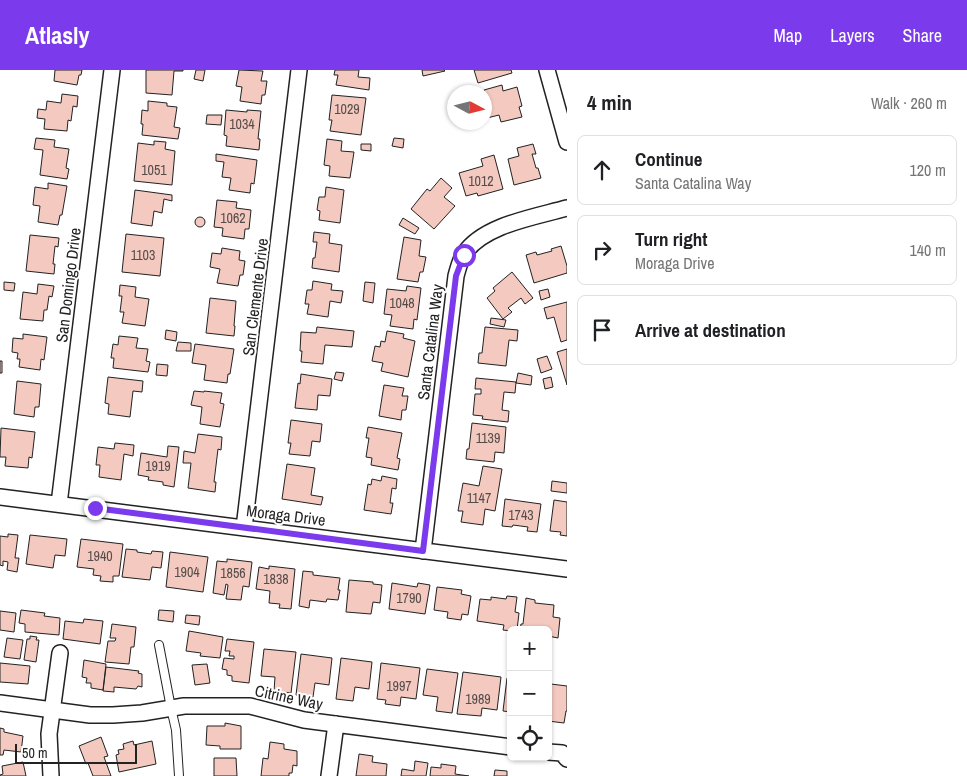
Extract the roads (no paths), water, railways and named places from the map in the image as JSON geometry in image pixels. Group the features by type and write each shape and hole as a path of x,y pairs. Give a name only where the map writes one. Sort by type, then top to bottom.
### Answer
{"street":[{"name":"San Domingo Drive","path":"59,504 112,70"},
{"name":"San Clemente Drive","path":"244,528 300,70"},
{"path":"547,70 567,142"},
{"name":"Santa Catalina Way","path":"423,551 456,276 464,255 478,238 502,226 567,208"},
{"name":"Moraga Drive","path":"0,497 567,569"},
{"path":"51,776 49,734 60,653"},
{"name":"Citrine Way","path":"0,703 90,715 142,713 184,706 250,706 304,720 507,746"},
{"path":"329,776 336,724"},
{"path":"552,752 562,753 567,759"}],"lane":[{"path":"160,645 176,730 179,776"}]}
